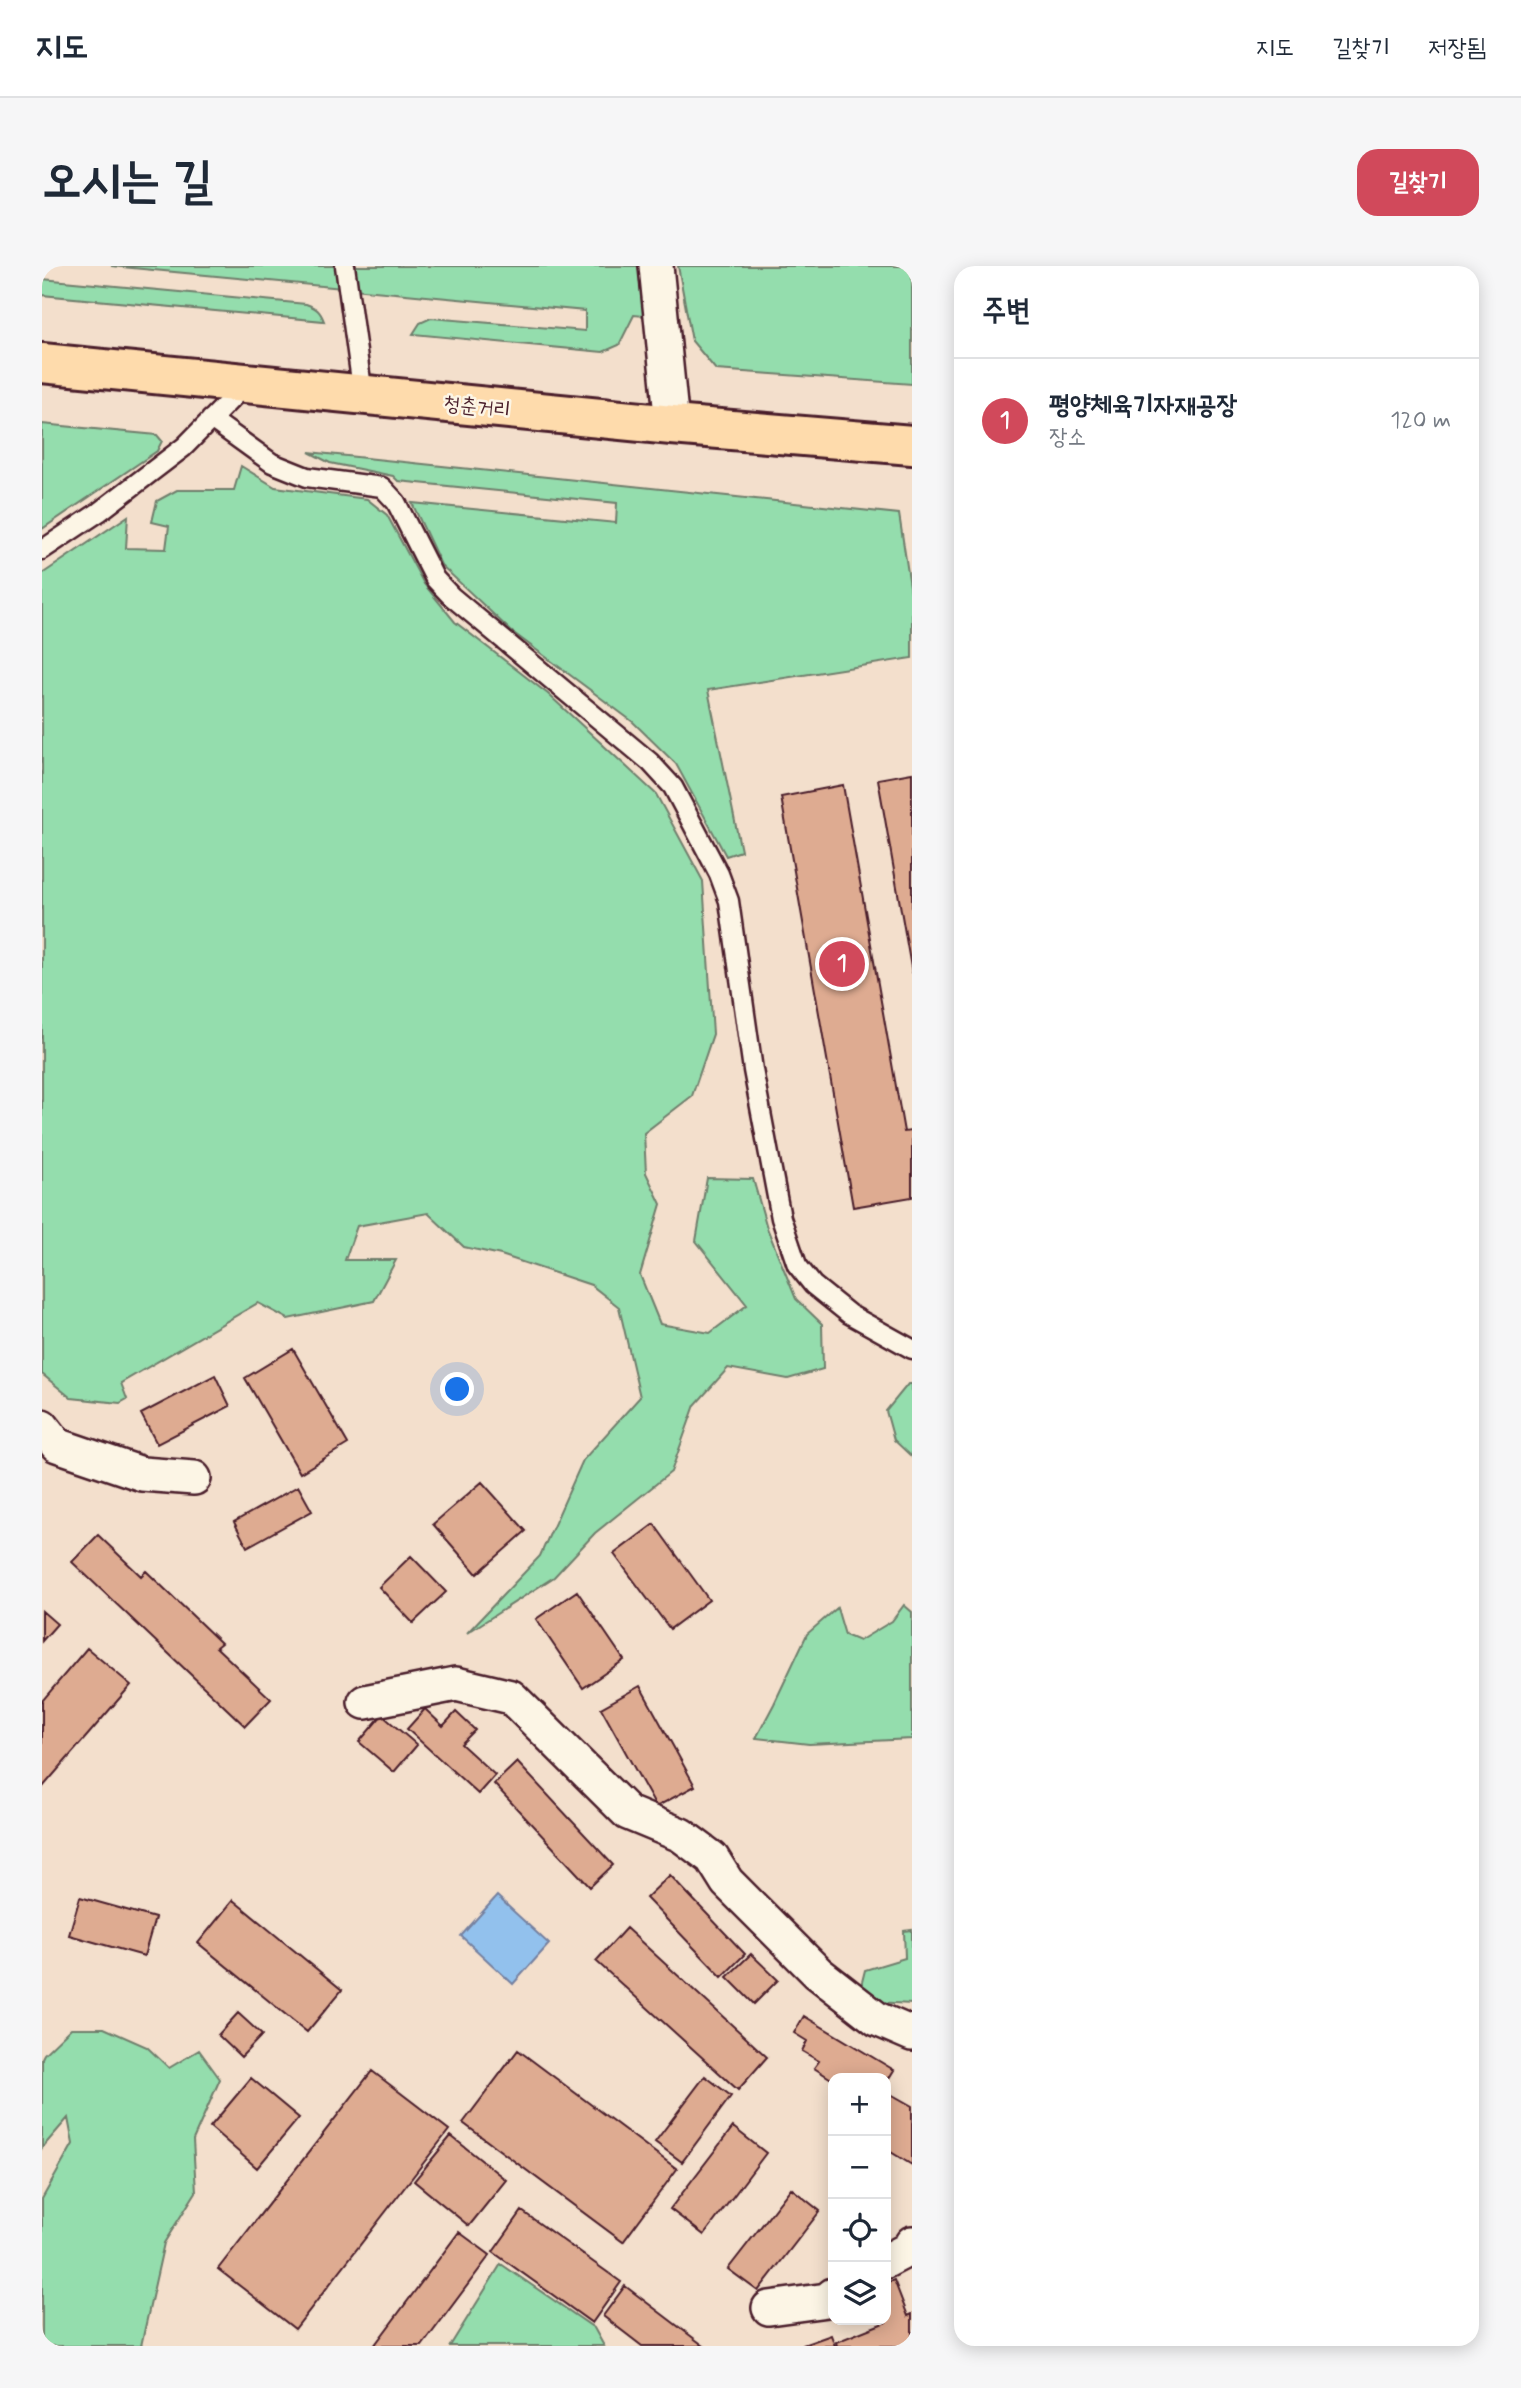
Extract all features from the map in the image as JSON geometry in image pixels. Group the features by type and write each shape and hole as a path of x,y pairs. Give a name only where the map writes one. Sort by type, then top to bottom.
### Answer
{"main road":[{"name":"청춘거리","path":"42,363 672,425 912,445"}],"street":[{"path":"656,266 672,425"},
{"path":"42,1426 57,1445 142,1474 194,1478"},
{"path":"365,1702 456,1684 510,1697 628,1813 681,1835 712,1858 727,1882 818,1973 877,2019 912,2034"},
{"path":"891,2258 909,2249 912,2243"},
{"path":"769,2308 828,2299"}],"lane":[{"path":"345,266 363,395"},
{"path":"42,550 99,512 184,447 246,383"},
{"path":"211,419 272,463 307,477 382,487 396,502 435,579 650,762 673,787 719,874 729,901 753,1070 781,1218 797,1265 813,1285 849,1314 912,1349"}],"green space":[{"path":"111,266 671,266 675,319 634,315 619,345 603,352 413,334 420,323 431,318 585,331 585,311"},
{"path":"678,266 912,266 912,384 716,370 692,341"},
{"path":"42,279 306,304 318,310 324,321 42,295"},
{"path":"42,424 157,435 162,441 157,451 42,529"},
{"path":"309,452 899,514 912,599 912,658 708,690 741,851 726,856 676,764 633,722 511,631 441,565 412,503 616,523 617,503 398,481 393,476 330,463"},
{"path":"241,466 275,487 367,499 387,515 424,584 455,622 548,694 656,794 703,881 713,1034 692,1096 644,1133 646,1173 661,1204 640,1275 660,1324 710,1333 747,1305 696,1241 707,1178 753,1179 767,1228 796,1299 822,1324 823,1369 788,1379 728,1368 695,1405 671,1472 595,1533 554,1577 467,1633 540,1556 583,1460 640,1397 619,1307 591,1285 501,1255 464,1247 428,1213 357,1226 345,1260 396,1260 374,1301 288,1319 258,1303 121,1383 127,1399 120,1403 71,1398 42,1374 42,574 128,516 126,548 166,549 169,526 152,522 157,501 177,490 234,490"},
{"path":"908,1384 912,1384 912,1457 894,1440 886,1411"},
{"path":"904,1605 912,1612 912,1739 809,1744 756,1738 807,1634 837,1608 845,1635 859,1641 892,1621"},
{"path":"912,1930 912,2004 874,2002 860,1990 865,1970 905,1958 904,1931"},
{"path":"71,2028 104,2028 147,2047 169,2068 199,2050 220,2079 193,2140 196,2192 164,2243 141,2346 42,2346 42,2199 73,2144 68,2118 42,2148 42,2058"},
{"path":"501,2264 594,2328 604,2346 450,2346"}],"water":[{"path":"497,1896 549,1944 513,1984 461,1936"}],"building":[{"path":"912,773 912,973 878,779"},
{"path":"843,785 904,1132 912,1131 912,1197 853,1207 781,797"},
{"path":"293,1349 348,1444 300,1473 245,1378"},
{"path":"215,1375 230,1406 157,1444 141,1414"},
{"path":"482,1482 526,1531 477,1574 433,1524"},
{"path":"298,1486 312,1511 247,1547 234,1522"},
{"path":"654,1524 709,1600 670,1629 614,1554"},
{"path":"98,1535 141,1576 146,1571 221,1643 216,1647 271,1699 245,1726 72,1562"},
{"path":"411,1556 446,1592 413,1623 379,1587"},
{"path":"577,1591 624,1660 583,1688 536,1619"},
{"path":"42,1611 57,1624 42,1641"},
{"path":"87,1648 131,1685 42,1788 42,1701"},
{"path":"640,1686 695,1786 656,1807 601,1708"},
{"path":"425,1709 443,1726 456,1712 475,1730 461,1744 495,1775 478,1794 407,1729"},
{"path":"382,1715 417,1745 394,1772 359,1742"},
{"path":"517,1762 613,1865 590,1887 494,1784"},
{"path":"670,1875 745,1954 722,1977 646,1898"},
{"path":"80,1897 155,1918 144,1956 69,1935"},
{"path":"233,1900 342,1990 307,2032 198,1943"},
{"path":"626,1928 767,2057 738,2090 596,1961"},
{"path":"751,1954 778,1980 754,2004 727,1977"},
{"path":"238,2013 262,2035 241,2057 218,2035"},
{"path":"804,2016 894,2070 891,2075 828,2073 828,2077 814,2068 819,2061 802,2051 807,2041 794,2033"},
{"path":"518,2050 677,2169 623,2242 463,2123"},
{"path":"372,2071 449,2130 295,2329 218,2269"},
{"path":"705,2076 731,2096 682,2162 655,2142"},
{"path":"251,2078 299,2118 257,2168 210,2127"},
{"path":"891,2094 912,2106 912,2165 891,2152"},
{"path":"733,2127 766,2153 704,2235 670,2209"},
{"path":"451,2136 506,2180 469,2226 414,2181"},
{"path":"791,2188 820,2211 758,2291 728,2269"},
{"path":"522,2211 621,2282 592,2323 493,2252"},
{"path":"459,2232 490,2255 422,2346 374,2346"},
{"path":"894,2280 908,2316 912,2314 912,2342 902,2346 837,2346 836,2342 878,2325 891,2325 891,2281"},
{"path":"625,2286 704,2346 642,2346 603,2316"},
{"path":"831,2335 835,2346 803,2346 803,2345"}],"place":[{"name":"평양체육기자재공장","path":"842,964"}]}
